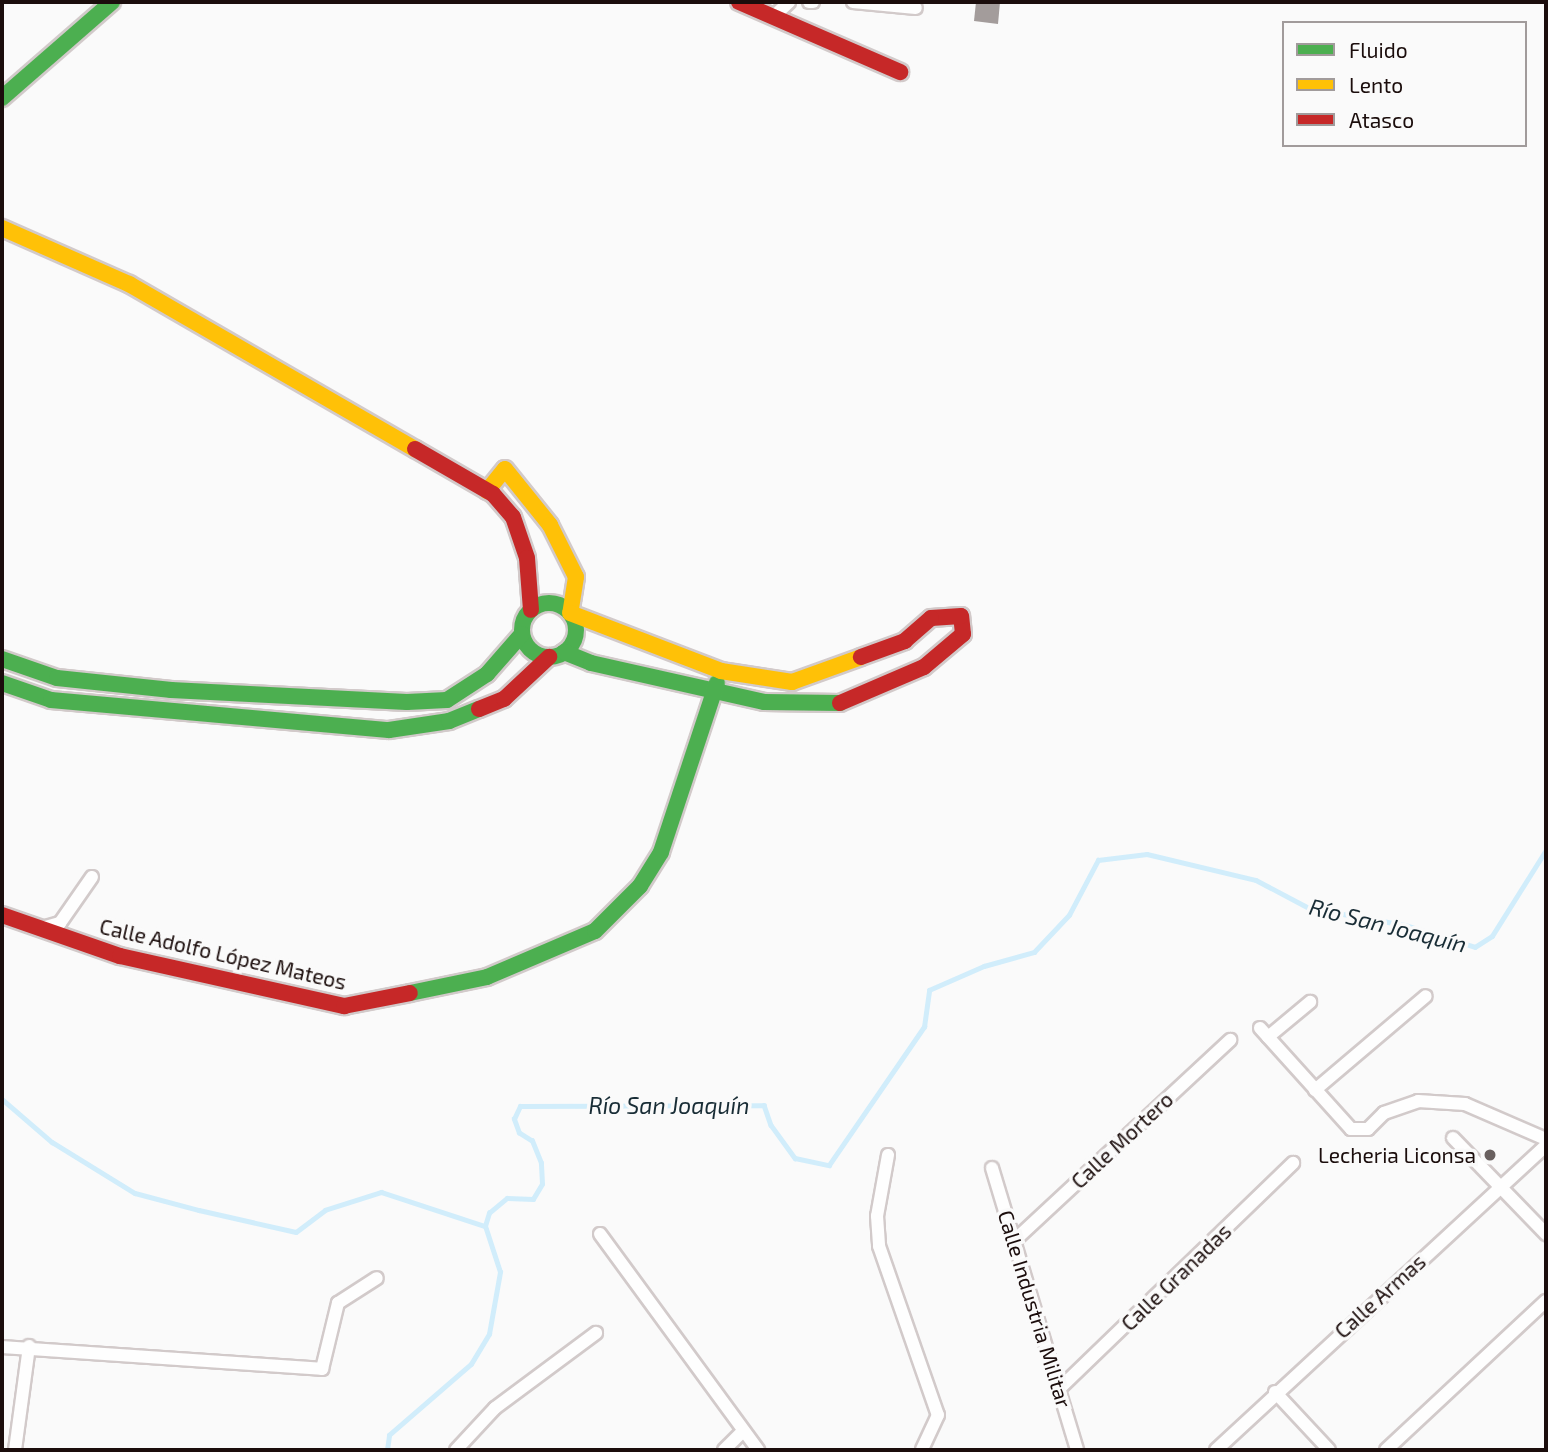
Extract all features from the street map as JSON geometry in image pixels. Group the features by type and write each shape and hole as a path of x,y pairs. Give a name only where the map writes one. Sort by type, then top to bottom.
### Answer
{"street":[{"path":"2,98 112,2"},
{"path":"739,2 900,72"},
{"path":"773,17 789,2"},
{"path":"853,2 916,9"},
{"path":"2,229 129,284 487,491 513,517 527,558 531,610 522,634 486,674 447,700 407,702 171,690 57,678 2,659"},
{"path":"2,683 51,700 389,730 449,721 504,699 575,638 570,613 576,577 550,525 505,469 487,491"},
{"path":"522,634 535,653 556,654 714,692 764,702 840,703 925,667 963,634 961,616 931,618 905,641 792,682 721,671 546,603 531,610"},
{"name":"Calle Adolfo López Mateos","path":"2,915 120,956 344,1006 487,976 595,930 640,886 661,852 721,671"},
{"path":"42,928 60,923 92,877"},
{"path":"1315,1090 1426,996"},
{"path":"1310,1002 1264,1032 1351,1129 1368,1129 1384,1113 1418,1101 1453,1103 1492,1114 1546,1139"},
{"name":"Calle Mortero","path":"1015,1240 1230,1040"},
{"path":"1453,1138 1546,1234"},
{"name":"Calle Armas","path":"1216,1450 1275,1392 1546,1145"},
{"path":"888,1155 877,1216 879,1246 938,1415 922,1450"},
{"name":"Calle Granadas","path":"1058,1390 1293,1163"},
{"name":"Calle Industria Militar","path":"992,1168 1077,1450"},
{"path":"600,1234 758,1450"},
{"path":"2,1346 322,1369 338,1303 377,1278"},
{"path":"1386,1450 1546,1301"},
{"path":"456,1450 495,1408 596,1333"},
{"path":"15,1450 29,1346"},
{"path":"1275,1392 1329,1450"},
{"path":"724,1450 743,1431"}],"building":[{"path":"976,2 1000,2 998,24 974,21"}],"waterway":[{"name":"Río San Joaquín","path":"387,1450 389,1435 471,1364 489,1334 500,1272 485,1226 489,1213 507,1198 533,1199 542,1184 541,1163 532,1141 519,1133 514,1119 520,1106 764,1105 771,1125 795,1158 829,1165 924,1027 929,990 984,966 1034,952 1069,915 1098,860 1147,854 1256,880 1309,908 1405,925 1475,947 1492,936 1546,850"},
{"path":"2,1099 52,1142 135,1193 199,1210 296,1232 325,1210 381,1192 485,1226"}],"traffic: fast":[{"path":"2,98 112,2"},
{"path":"549,603 568,611 576,630 568,649 549,657 530,649 522,630 530,611 549,603"},
{"path":"2,659 57,678 171,690 407,702 447,700 487,674 522,634"},
{"path":"564,652 591,663 764,702 840,703"},
{"path":"2,683 51,700 389,730 449,721 479,709"},
{"path":"410,993 487,977 595,931 640,886 661,852 717,683"}],"traffic: slow":[{"path":"2,228 129,284 415,449"},
{"path":"487,491 505,469 550,525 576,577 570,613 721,671 792,682 861,657"}],"traffic: jam":[{"path":"739,2 900,72"},
{"path":"415,449 493,494 513,517 527,558 531,610"},
{"path":"840,703 924,667 963,634 961,616 931,618 905,641 861,657"},
{"path":"479,709 504,699 549,657"},
{"path":"2,915 120,956 344,1006 410,993"}],"place":[{"name":"Lecheria Liconsa","path":"1490,1155"}]}
